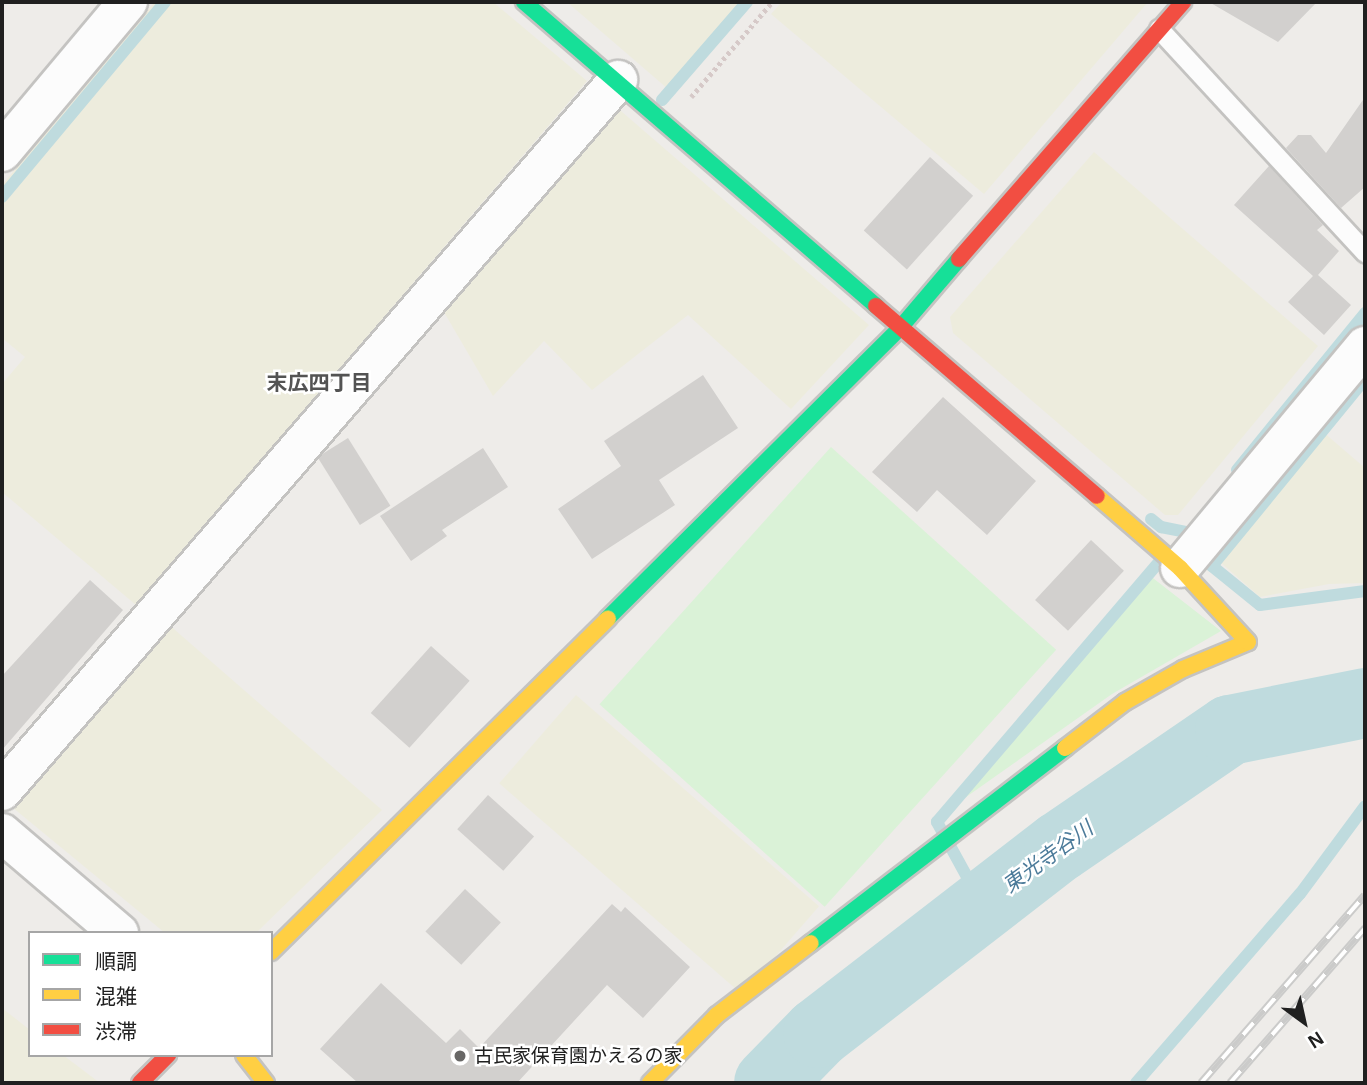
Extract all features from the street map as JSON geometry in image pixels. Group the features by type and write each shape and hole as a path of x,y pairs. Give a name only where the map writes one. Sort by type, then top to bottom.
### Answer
{"street":[{"path":"2,152 128,2"},
{"path":"524,2 618,80 900,328 1180,568 1248,642 1183,669 1125,702 717,1015 650,1083"},
{"path":"273,950 900,328 1183,2"},
{"path":"2,792 618,80"},
{"path":"1180,568 1365,346"},
{"path":"2,833 117,931"},
{"path":"140,1083 165,1057"},
{"path":"246,1057 265,1083"}],"lane":[{"path":"1159,29 1365,252"}],"path":[{"path":"668,124 772,2"}],"shaded area":[{"path":"155,2 493,2 587,81 136,605 2,492 2,384 25,357 2,338 2,185"},
{"path":"567,2 744,2 668,89"},
{"path":"782,2 1148,2 984,194 771,14"},
{"path":"614,105 869,325 791,409 688,315 592,390 544,341 493,396 441,307"},
{"path":"1094,152 1318,346 1178,515 1165,515 953,333 950,317"},
{"path":"1315,425 1365,468 1365,583 1329,584 1260,597 1211,554"},
{"path":"167,623 382,810 258,931 163,931 12,807"},
{"path":"576,695 819,906 742,995 499,783"},
{"path":"2,1008 28,1028 28,1057 66,1057 100,1083 2,1083"}],"green space":[{"path":"831,447 1056,650 825,907 599,704"},
{"path":"1149,575 1221,631 1112,694 952,807"}],"building":[{"path":"1209,2 1317,2 1278,42"},
{"path":"1365,97 1365,187 1341,208 1286,148 1298,135 1311,135 1326,153"},
{"path":"930,157 973,196 907,269 864,231"},
{"path":"1269,166 1323,225 1317,230 1339,251 1318,275 1351,305 1324,335 1288,302 1313,276 1234,205"},
{"path":"703,375 738,428 659,480 675,505 592,559 558,509 621,466 604,441"},
{"path":"943,397 1036,481 987,535 937,490 917,512 872,472"},
{"path":"348,438 390,506 360,525 317,457"},
{"path":"483,448 508,487 442,530 447,536 411,561 380,516"},
{"path":"1091,540 1124,571 1068,631 1035,600"},
{"path":"90,580 123,610 2,750 2,676"},
{"path":"431,646 470,681 409,748 371,713"},
{"path":"488,795 534,836 503,871 457,829"},
{"path":"465,889 501,922 461,965 425,931"},
{"path":"612,904 621,912 625,907 690,967 643,1018 607,985 517,1083 358,1083 320,1049 381,983 446,1043 460,1029 479,1048"}],"waterway":[{"path":"2,197 165,2"},
{"path":"662,100 747,2"},
{"path":"1237,470 1365,313"},
{"path":"1212,566 1365,379"},
{"path":"1151,519 1161,527 1186,532"},
{"path":"983,906 937,822 1162,559"},
{"path":"1207,562 1260,605 1365,591"},
{"name":"東光寺谷川","path":"769,1083 818,1033 1059,847 1230,730 1365,703"},
{"path":"1136,1083 1300,894 1365,806"}],"railway":[{"path":"1201,1083 1365,895"},
{"path":"1230,1083 1365,928"}],"traffic: fast":[{"path":"524,2 876,306"},
{"path":"608,618 900,328 959,259"},
{"path":"811,943 1065,748"}],"traffic: slow":[{"path":"1065,748 1125,702 1183,669 1248,642 1180,568 1097,496"},
{"path":"273,950 608,618"},
{"path":"650,1083 717,1015 811,943"},
{"path":"246,1057 266,1083"}],"traffic: jam":[{"path":"959,259 1183,2"},
{"path":"876,306 1097,496"},
{"path":"140,1083 166,1057"}],"place":[{"name":"古民家保育園かえるの家","path":"460,1056"}],"district":[{"name":"末広四丁目","path":"319,383"}]}
